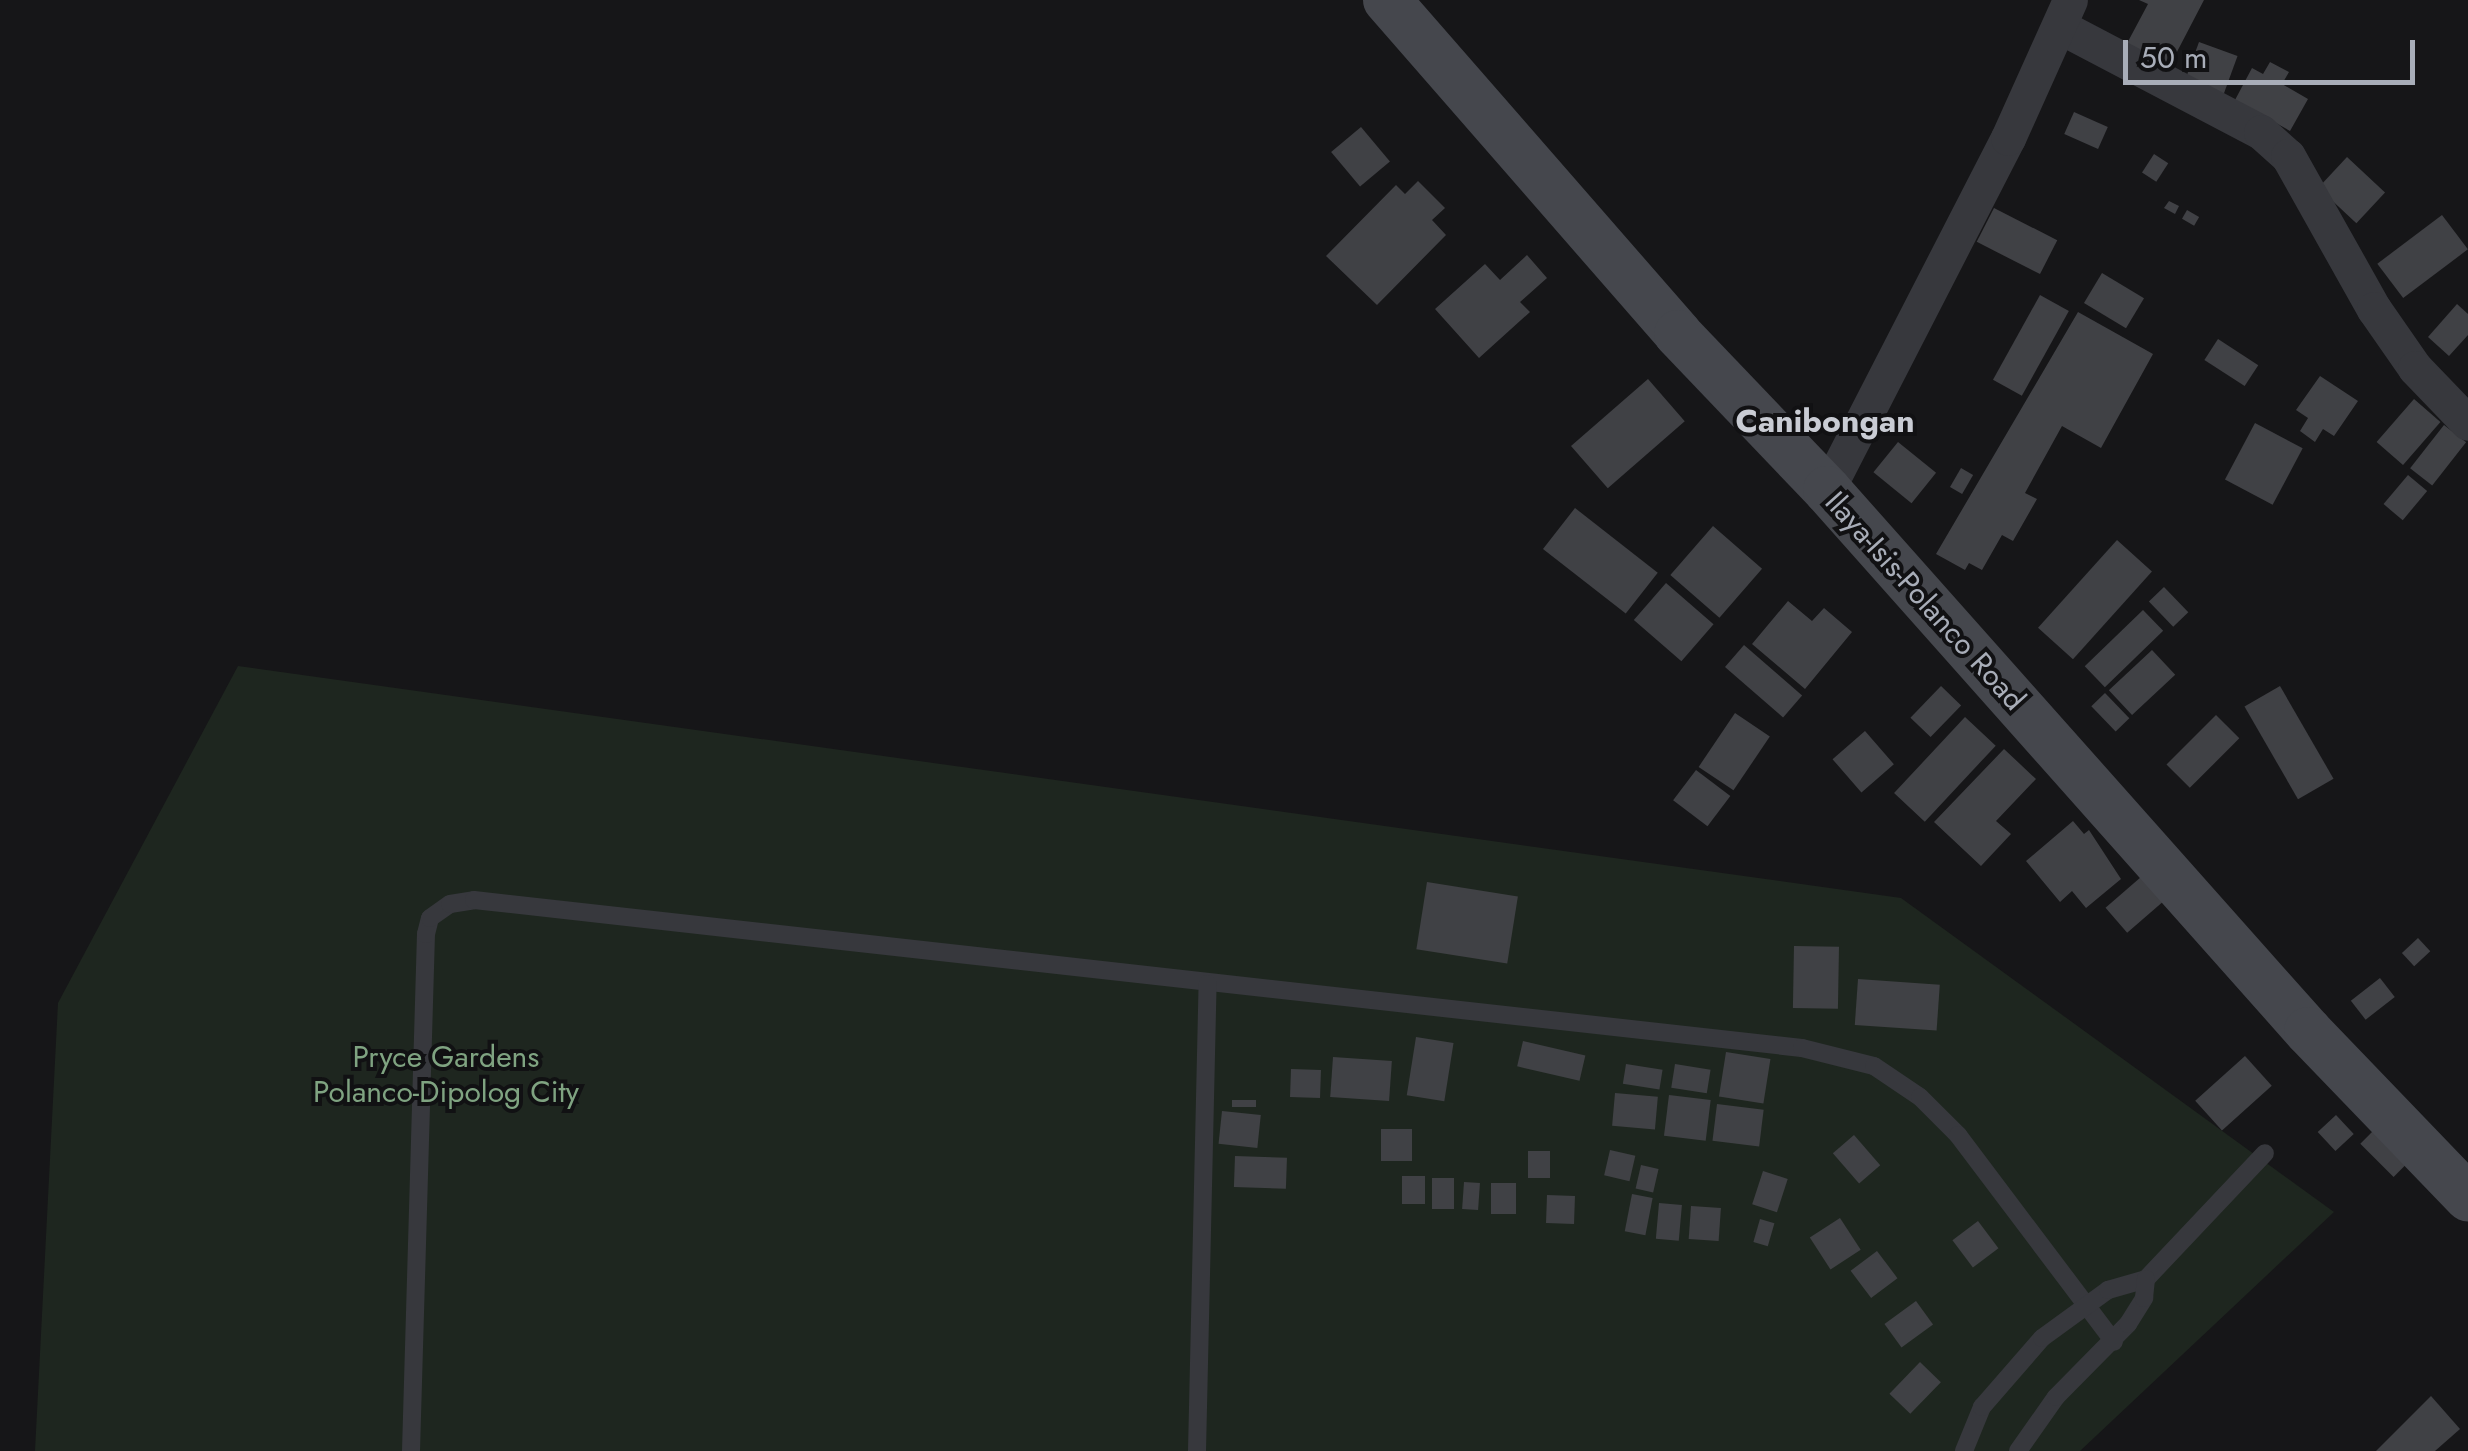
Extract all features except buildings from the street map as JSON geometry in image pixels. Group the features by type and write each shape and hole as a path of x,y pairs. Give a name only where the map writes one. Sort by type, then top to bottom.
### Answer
{"main road":[{"name":"Ilaya-Isis-Polanco Road","path":"1387,0 1678,334 1826,490 2308,1031 2458,1186"}],"street":[{"path":"1826,490 2064,13 2261,132 2288,156 2374,309 2415,368 2468,423"}],"lane":[{"path":"410,1451 426,934 430,918 450,904 474,900 1802,1048 1874,1066 1920,1096 1958,1135 2088,1302 2114,1342"},
{"path":"1196,1451 1208,984"},
{"path":"1964,1451 1992,1394 2042,1338 2088,1302 2146,1279 2265,1152"},
{"path":"2018,1451 2056,1397 2114,1342 2144,1298 2146,1279"}],"green space":[{"name":"Pryce Gardens Polanco-Dipolog City","path":"238,666 1901,898 2334,1212 2080,1451 35,1451 58,1003"}],"district":[{"name":"Canibongan","path":"1825,421"}]}
